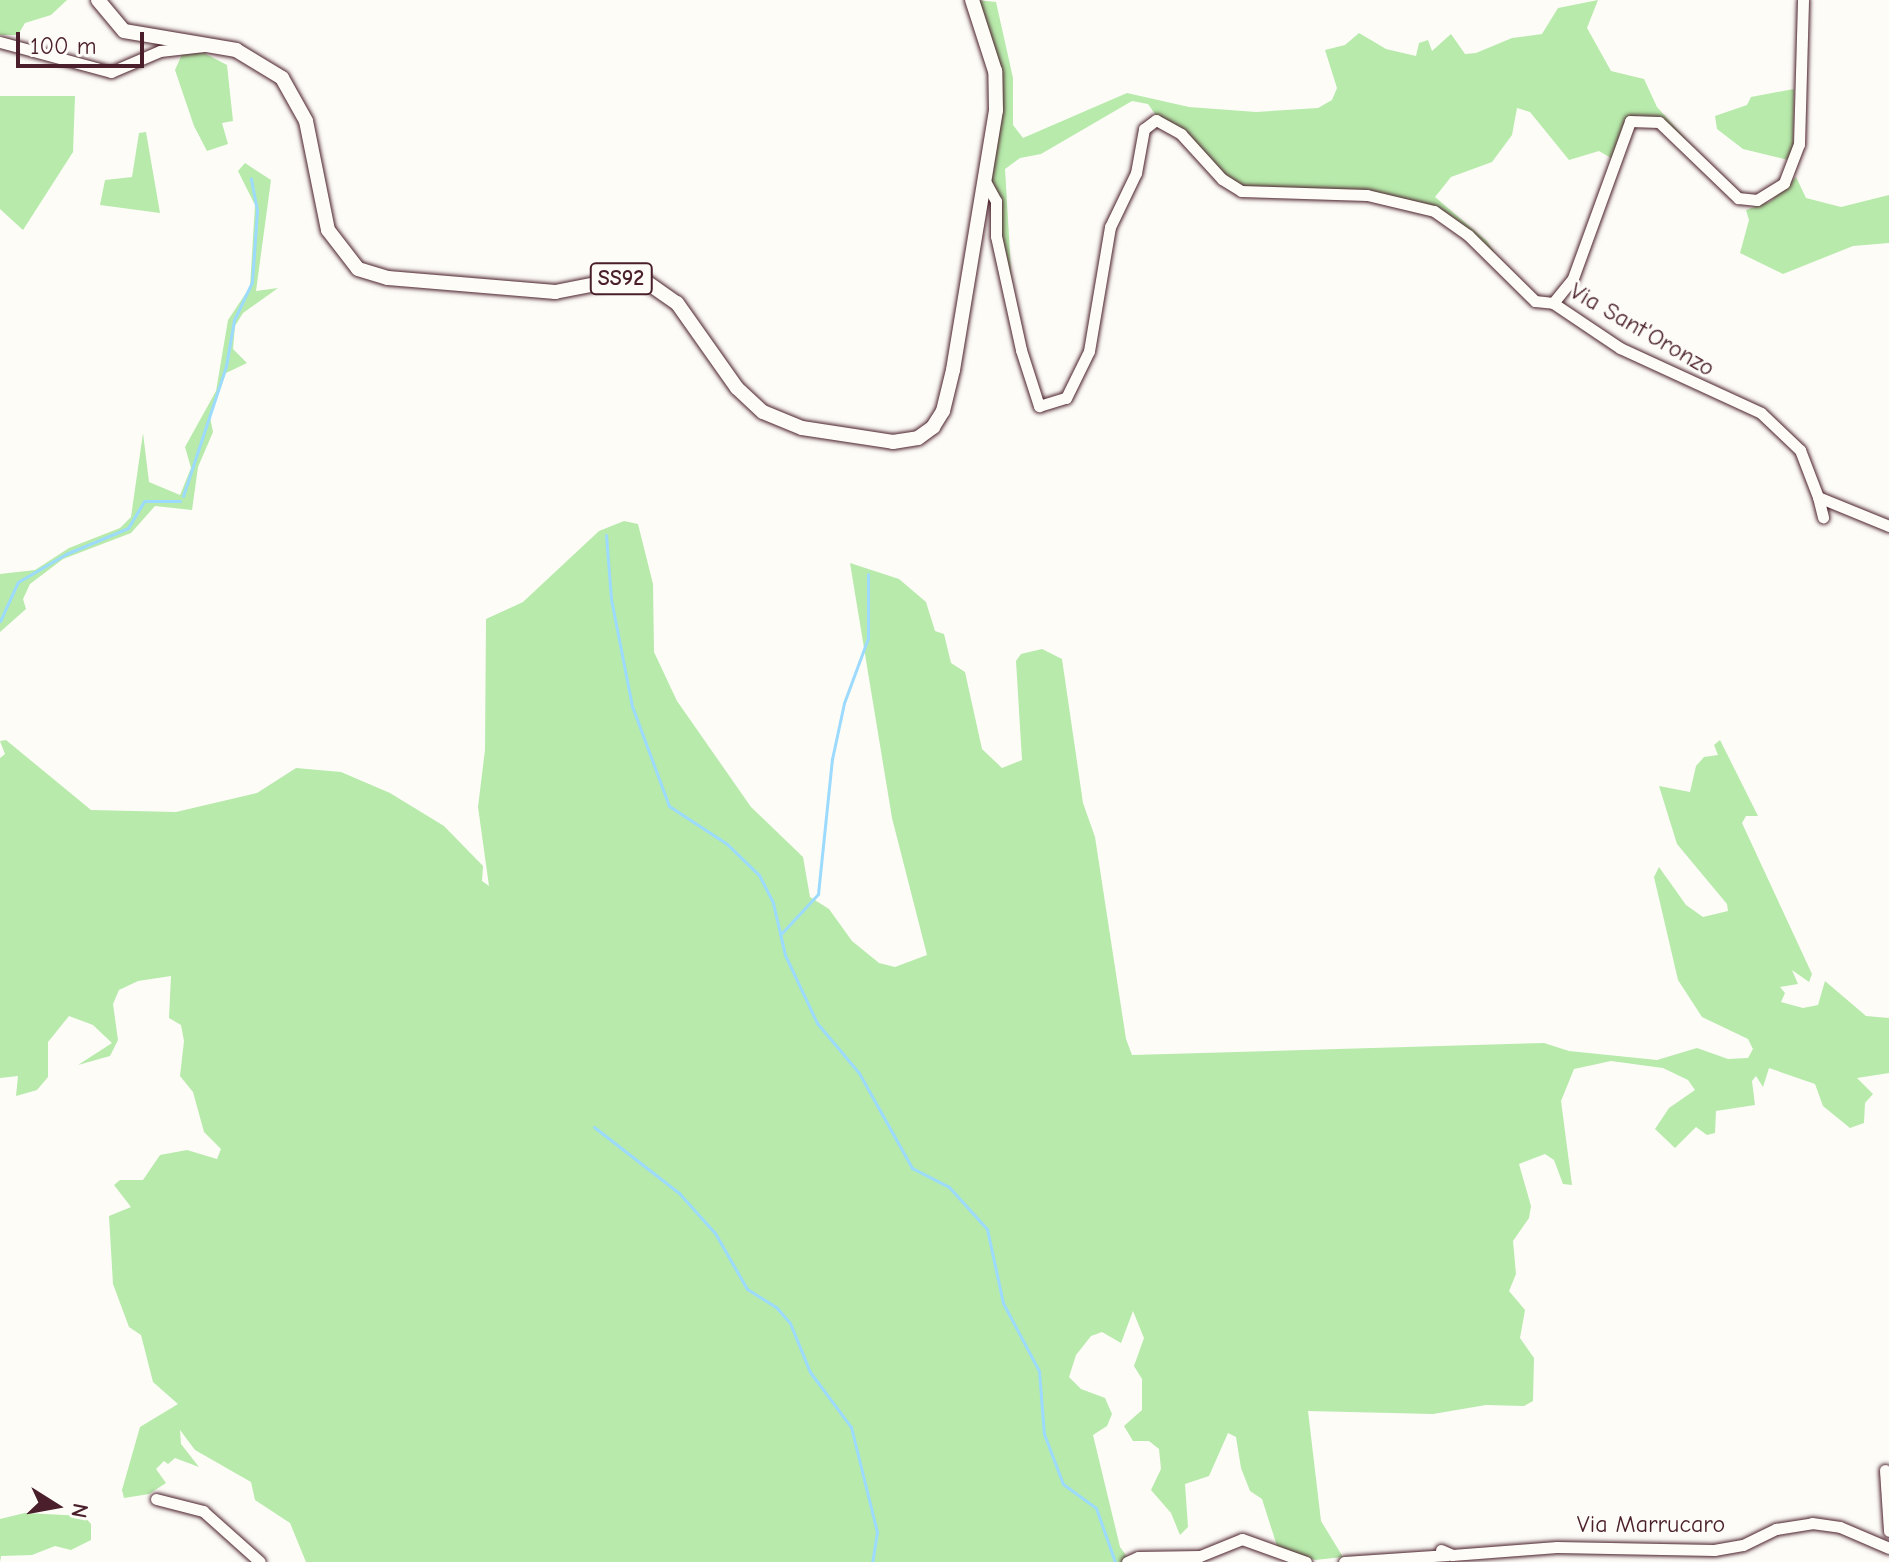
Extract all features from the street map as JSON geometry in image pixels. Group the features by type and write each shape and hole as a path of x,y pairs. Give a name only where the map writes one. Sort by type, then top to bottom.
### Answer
{"main road":[{"name":"SS92","path":"98,0 124,31 205,44 248,55 292,89 306,121 328,230 358,269 388,278 555,292 621,279 645,281 677,303 754,405 780,421 833,434 906,441 928,432 941,417 986,183 996,84 972,0"}],"street":[{"path":"1553,303 1573,278 1630,121 1659,122 1738,198 1757,200 1784,183 1799,144 1803,0"},
{"path":"0,42 111,72 160,51 197,50 205,44"},
{"name":"Via Sant'Oronzo","path":"986,183 996,201 996,236 1021,350 1036,401 1045,407 1066,398 1089,351 1110,227 1136,173 1144,129 1153,120 1181,134 1222,179 1247,193 1367,195 1434,211 1468,235 1530,298 1553,303 1620,348 1761,413 1800,450 1823,517"},
{"path":"1818,497 1889,526"},
{"path":"1885,1470 1889,1531"},
{"path":"156,1499 203,1511 260,1562"},
{"name":"Via Marrucaro","path":"1344,1562 1390,1555 1557,1547 1714,1550 1743,1545 1776,1529 1812,1523 1840,1527 1889,1548"},
{"path":"1127,1562 1138,1557 1200,1556 1242,1539 1306,1562"}],"green space":[{"path":"0,0 67,0 51,15 25,23 18,35 0,35"},
{"path":"976,0 996,2 1013,78 1013,125 1023,138 1127,93 1189,107 1256,112 1318,108 1332,100 1337,88 1325,50 1345,45 1359,33 1386,49 1416,56 1419,43 1428,40 1432,51 1451,34 1465,54 1476,53 1512,38 1542,34 1558,8 1598,0 1587,28 1611,71 1644,79 1657,107 1696,150 1660,120 1638,115 1611,158 1599,151 1569,160 1530,112 1517,108 1512,135 1492,162 1451,177 1435,197 1487,241 1501,262 1426,205 1242,189 1157,117 1148,104 1132,101 1041,154 1020,158 1005,169 1012,286 990,176 999,124"},
{"path":"183,52 204,53 227,65 233,121 222,123 228,144 207,151 194,126 175,70"},
{"path":"1794,89 1793,161 1743,149 1717,129 1715,116 1747,105 1751,97"},
{"path":"0,96 75,96 73,152 23,230 0,209"},
{"path":"146,132 160,213 100,205 105,180 132,177 139,133"},
{"path":"245,163 271,180 256,291 278,288 243,313 235,326 233,349 247,363 226,373 210,417 213,432 198,467 192,510 155,506 131,533 63,559 30,584 23,599 26,609 0,632 0,574 35,570 69,548 120,528 131,517 143,433 149,482 180,495 191,468 185,447 216,391 228,320 250,287 255,205 238,171"},
{"path":"1796,177 1806,198 1841,207 1889,195 1889,243 1853,246 1783,274 1740,253 1749,220 1746,210 1771,201"},
{"path":"624,521 638,524 653,584 654,652 677,701 751,807 803,857 810,897 829,909 852,941 879,963 895,967 927,955 892,818 850,563 899,579 926,602 935,631 944,634 951,663 965,672 982,749 1002,768 1022,760 1016,661 1021,654 1042,649 1062,659 1083,803 1095,837 1126,1039 1132,1055 1544,1043 1569,1051 1657,1060 1697,1048 1728,1059 1748,1058 1753,1049 1748,1039 1702,1017 1678,980 1654,877 1659,867 1686,905 1703,917 1728,911 1727,904 1677,844 1659,786 1690,792 1696,766 1704,757 1718,755 1714,745 1720,740 1758,816 1746,816 1742,823 1812,974 1809,982 1792,970 1798,984 1780,987 1785,993 1781,1002 1803,1008 1818,1005 1825,981 1866,1016 1889,1018 1889,1073 1857,1078 1873,1094 1865,1103 1864,1123 1850,1128 1823,1106 1815,1084 1769,1068 1763,1087 1756,1076 1752,1081 1755,1105 1716,1111 1715,1133 1707,1135 1696,1127 1675,1148 1655,1129 1669,1108 1695,1090 1688,1080 1663,1068 1611,1061 1574,1069 1561,1101 1572,1185 1563,1184 1554,1160 1545,1154 1519,1164 1531,1206 1529,1218 1513,1241 1516,1274 1509,1291 1525,1310 1520,1338 1534,1358 1533,1401 1524,1406 1486,1405 1433,1414 1308,1411 1321,1521 1343,1557 1315,1560 1278,1549 1262,1499 1250,1491 1241,1468 1236,1437 1228,1433 1209,1476 1185,1484 1188,1527 1180,1535 1171,1513 1151,1490 1161,1469 1159,1449 1149,1441 1133,1441 1124,1426 1142,1410 1142,1379 1134,1366 1144,1338 1133,1311 1121,1343 1102,1332 1091,1336 1076,1355 1069,1377 1081,1389 1105,1398 1112,1414 1107,1426 1093,1435 1120,1547 1128,1558 1123,1562 306,1562 290,1523 255,1500 251,1482 195,1450 180,1430 181,1444 199,1467 175,1458 168,1464 164,1461 156,1469 166,1483 149,1494 124,1498 122,1490 140,1427 178,1404 153,1382 141,1335 129,1327 113,1284 109,1216 131,1207 114,1185 120,1180 143,1180 160,1155 187,1150 217,1159 221,1149 204,1132 193,1092 180,1076 184,1041 181,1025 169,1018 171,976 138,981 119,990 113,1004 118,1040 110,1056 78,1065 112,1043 93,1025 69,1016 48,1042 48,1077 37,1090 16,1096 18,1076 0,1078 0,758 5,754 0,741 6,740 91,810 176,812 257,793 296,768 341,772 390,793 444,826 483,866 482,881 489,886 478,807 485,750 486,619 523,602 599,531"},
{"path":"25,1513 84,1516 91,1524 91,1540 71,1550 55,1546 32,1555 1,1556 0,1562 0,1519"}],"waterway":[{"path":"183,496 226,366 234,320 252,282 257,210 251,179"},
{"path":"0,621 18,582 66,554 128,528 144,501 180,501"},
{"path":"606,535 611,599 632,706 669,806 727,844 759,875 773,903 785,955 817,1023 859,1073 912,1168 949,1187 987,1229 1003,1303 1039,1371 1044,1434 1063,1484 1096,1508 1115,1562"},
{"path":"780,935 818,894 832,759 844,703 868,638 868,574"},
{"path":"594,1127 679,1193 715,1233 747,1289 776,1307 790,1323 810,1372 851,1427 877,1532 872,1562"}]}
